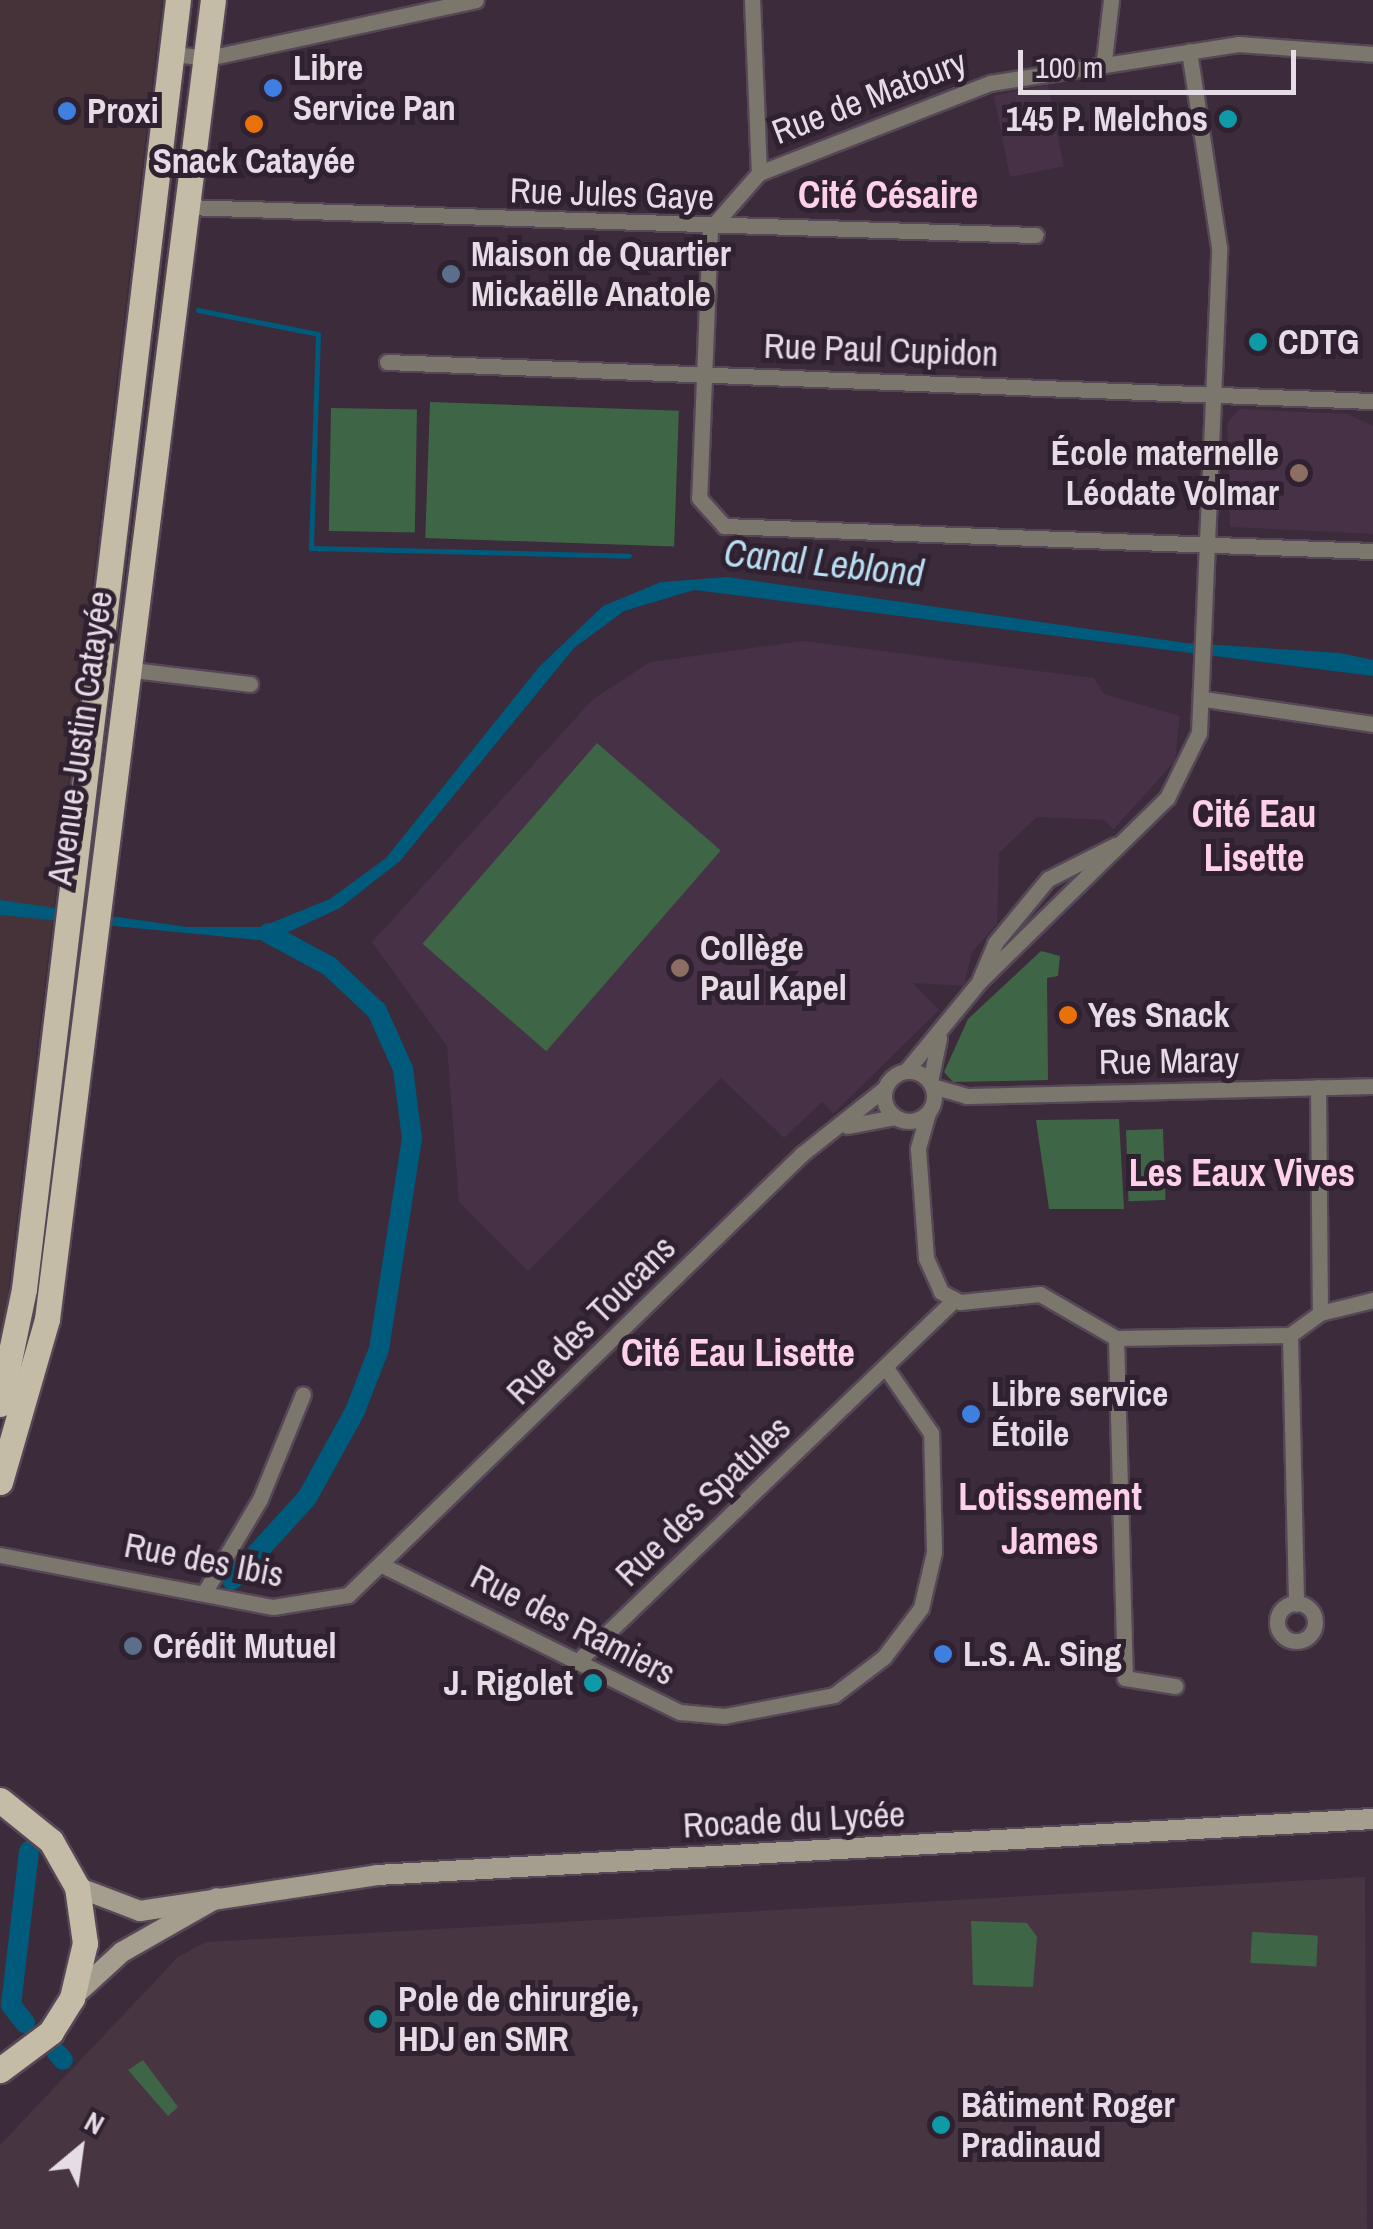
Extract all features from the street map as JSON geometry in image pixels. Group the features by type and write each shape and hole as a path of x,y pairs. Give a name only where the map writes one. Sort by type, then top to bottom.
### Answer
{"main road":[{"name":"Avenue Justin Catayée","path":"0,1404 24,1289 68,883 178,0"},
{"name":"Avenue Justin Catayée","path":"0,1482 47,1319 95,886 213,0"},
{"path":"0,2070 51,2032 72,1998 85,1943 76,1886 51,1841 2,1798"},
{"name":"Rocade du Lycée","path":"76,1886 140,1911 376,1875 1373,1819"},
{"name":"Rocade du Lycée","path":"72,1998 122,1952 220,1896"}],"street":[{"path":"172,54 208,58 476,0"},
{"path":"752,0 759,173"},
{"path":"1104,60 1111,0"},
{"name":"Rue de Matoury","path":"710,229 759,173 990,83 1104,60 1238,44 1373,54"},
{"path":"906,1071 939,1038 980,981 1128,839 1182,777 1204,699 1218,204 1189,50"},
{"name":"Rue Jules Gaye","path":"186,208 710,229 1036,235"},
{"path":"710,229 704,374 706,516 724,526 1373,552"},
{"name":"Rue Paul Cupidon","path":"387,362 1373,401"},
{"path":"124,668 250,684"},
{"path":"1204,699 1373,724"},
{"path":"980,981 995,943 1048,879 1128,839"},
{"path":"939,1038 930,1110 918,1149 927,1266 953,1301 1040,1294 1116,1338 1290,1335 1320,1313 1373,1300"},
{"name":"Rue Maray","path":"906,1071 966,1096"},
{"name":"Rue des Toucans","path":"386,1567 802,1154 847,1126 906,1071"},
{"name":"Rue Maray","path":"901,1119 966,1096 1373,1086"},
{"path":"884,1088 918,1149"},
{"path":"1318,1088 1320,1313"},
{"name":"Rue des Toucans","path":"847,1126 901,1119"},
{"name":"Rue des Spatules","path":"579,1660 953,1301"},
{"path":"1290,1335 1296,1604"},
{"path":"1116,1338 1125,1678 1175,1686"},
{"name":"Rue des Ramiers","path":"386,1567 680,1712 724,1716 834,1696 884,1657 921,1608 934,1552 931,1434 886,1368"},
{"path":"204,1593 260,1499 303,1394"},
{"name":"Rue des Ibis","path":"0,1555 300,1609 348,1595 386,1567"}],"shaded area":[{"path":"0,0 162,0 0,1358"},
{"path":"1048,85 1064,166 1010,177 994,95"},
{"name":"École maternelle Léodate Volmar","path":"1239,409 1348,414 1373,426 1373,534 1230,527 1227,423"},
{"name":"Collège Paul Kapel","path":"803,641 1094,678 1104,694 1180,716 1175,761 1113,830 1105,820 1037,817 999,853 997,924 972,952 964,986 913,983 939,1010 833,1114 822,1102 784,1138 721,1078 528,1271 459,1202 447,1046 372,942 592,700 650,662"},
{"path":"1365,1877 1367,2229 0,2229 0,2145 178,1957 206,1942"}],"green space":[{"path":"430,402 679,411 674,547 425,538"},
{"path":"331,408 417,410 415,532 329,531"},
{"path":"597,743 721,851 546,1051 422,944"},
{"path":"1041,951 1060,956 1058,976 1047,978 1048,1080 953,1082 944,1072 968,1019"},
{"path":"1119,1119 1124,1209 1049,1209 1036,1120"},
{"path":"1163,1129 1165,1200 1129,1201 1126,1130"},
{"path":"971,1921 1027,1923 1037,1937 1033,1987 973,1985"},
{"path":"1252,1932 1318,1935 1316,1966 1250,1963"},
{"path":"143,2060 178,2107 168,2116 128,2070"}],"water":[{"path":"727,577 1186,643 1340,653 1373,660 1373,676 694,590 624,611 574,648 400,861 340,908 269,941 0,915 0,900 187,927 261,927 330,899 386,858 539,667 603,606 661,582"}],"waterway":[{"path":"198,310 318,334 311,548 629,556"},
{"path":"232,1580 307,1498 355,1411 379,1349 412,1139 403,1069 377,1011 329,966 268,933"},
{"path":"25,2023 11,2005 29,1851"},
{"path":"57,2053 63,2060"}],"place":[{"name":"Libre Service Pan","path":"273,88"},
{"name":"Proxi","path":"67,111"},
{"name":"145 P. Melchos","path":"1228,119"},
{"name":"Snack Catayée","path":"254,124"},
{"name":"Maison de Quartier Mickaëlle Anatole","path":"451,274"},
{"name":"CDTG","path":"1258,342"},
{"name":"École maternelle Léodate Volmar","path":"1299,473"},
{"name":"Collège Paul Kapel","path":"680,968"},
{"name":"Yes Snack","path":"1068,1015"},
{"name":"Libre service Étoile","path":"971,1414"},
{"name":"Crédit Mutuel","path":"133,1646"},
{"name":"L.S. A. Sing","path":"943,1654"},
{"name":"J. Rigolet","path":"593,1683"},
{"name":"Pole de chirurgie, HDJ en SMR","path":"378,2019"},
{"name":"Bâtiment Roger Pradinaud","path":"941,2125"}],"district":[{"name":"Cité Césaire","path":"888,195"},
{"name":"Cité Eau Lisette","path":"1254,836"},
{"name":"Les Eaux Vives","path":"1242,1173"},
{"name":"Cité Eau Lisette","path":"738,1353"},
{"name":"Lotissement James","path":"1050,1519"}],"water label":[{"name":"Canal Leblond","path":"824,563"}]}
